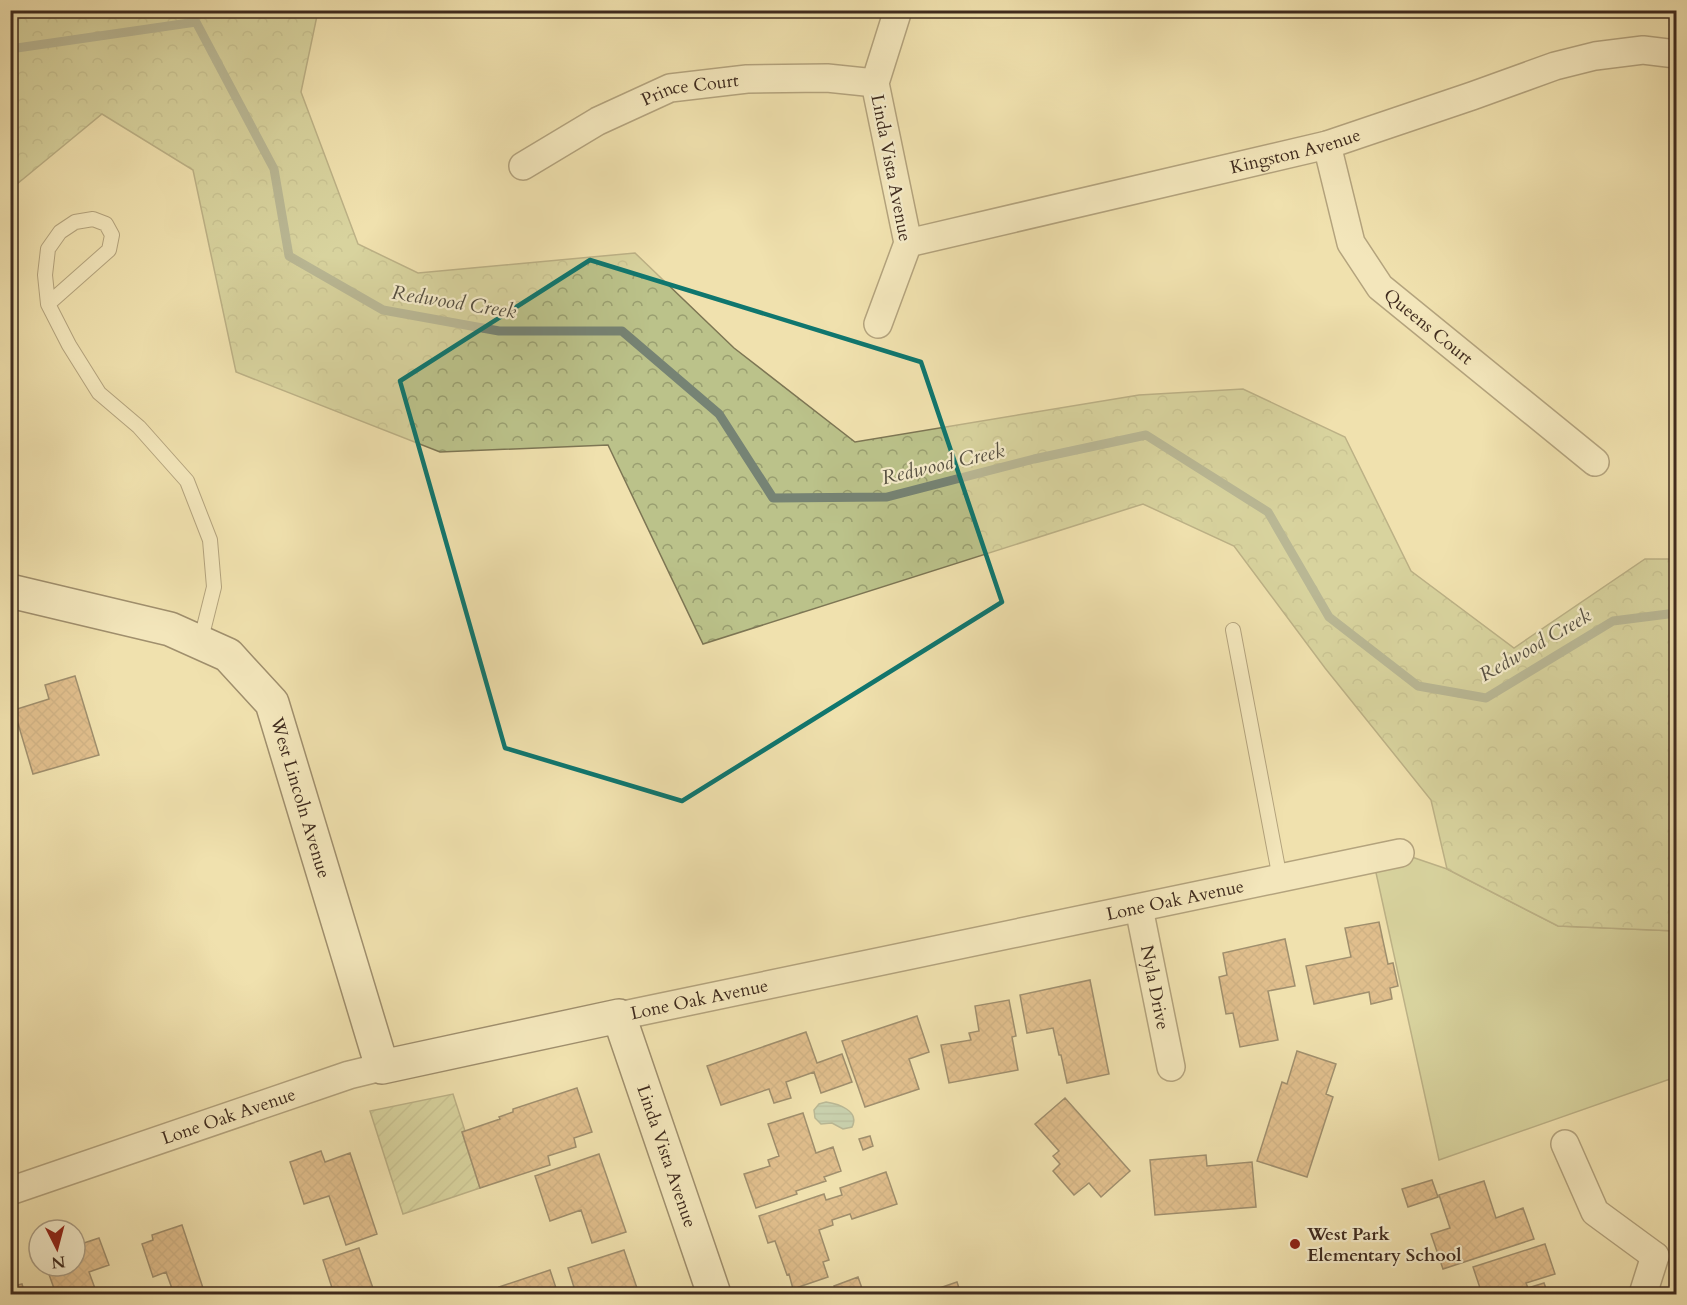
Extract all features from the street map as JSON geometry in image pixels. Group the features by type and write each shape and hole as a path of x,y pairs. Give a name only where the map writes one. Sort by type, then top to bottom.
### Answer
{"street":[{"name":"Linda Vista Avenue","path":"878,324 908,243 875,83 898,10"},
{"name":"Kingston Avenue","path":"908,243 1327,145 1555,66 1595,56 1643,50 1677,54"},
{"name":"Prince Court","path":"523,166 598,121 670,88 747,79 827,78 875,83"},
{"name":"Queens Court","path":"1327,145 1351,243 1380,287 1595,462"},
{"name":"West Lincoln Avenue","path":"10,591 170,629 228,656 272,704 381,1067"},
{"name":"Lone Oak Avenue","path":"10,1191 337,1079 381,1067 1400,853"},
{"name":"Nyla Drive","path":"1139,908 1171,1067"},
{"name":"Linda Vista Avenue","path":"619,1016 714,1294"},
{"path":"1565,1144 1595,1212 1666,1257 1644,1294"}],"lane":[{"path":"48,304 109,250 112,236 106,224 93,219 75,222 60,232 48,249 45,275 48,304 69,345 99,393 139,427 187,481 210,540 214,587 200,643"},
{"path":"1233,630 1280,879"}],"highlighted area":[{"path":"590,260 921,362 1002,602 682,801 505,748 400,381"}],"green space":[{"path":"11,10 318,11 301,92 358,244 418,273 635,253 734,348 855,442 1139,395 1243,389 1345,437 1411,571 1514,648 1645,559 1676,559 1676,931 1558,926 1447,869 1431,800 1325,668 1234,546 1143,504 703,644 608,445 440,452 236,372 193,170 102,114 11,189"},
{"path":"1400,853 1447,869 1558,926 1676,931 1676,1077 1439,1160 1373,859"},
{"path":"453,1094 465,1131 462,1132 480,1188 403,1214 370,1111"}],"shaded area":[{"path":"826,1102 847,1109 853,1117 852,1127 843,1129 832,1123 821,1124 815,1118 814,1110 819,1104"}],"building":[{"path":"75,676 99,755 33,774 14,710 49,699 45,685"},
{"path":"1379,922 1388,964 1393,963 1398,986 1390,988 1392,999 1371,1004 1369,992 1314,1004 1306,966 1351,957 1345,928"},
{"path":"1285,939 1295,986 1268,991 1278,1040 1240,1047 1233,1013 1226,1014 1219,977 1227,975 1223,953"},
{"path":"1090,980 1109,1074 1067,1083 1053,1028 1027,1033 1020,995"},
{"path":"1009,1000 1016,1036 1012,1037 1018,1070 949,1083 941,1045 971,1040 969,1033 979,1031 975,1006"},
{"path":"917,1016 929,1052 909,1059 919,1089 865,1107 842,1041"},
{"path":"806,1032 817,1063 842,1054 852,1082 821,1093 814,1072 786,1082 791,1098 774,1103 769,1089 721,1105 707,1066"},
{"path":"1297,1051 1336,1064 1326,1094 1333,1097 1307,1177 1257,1161 1282,1082 1287,1084"},
{"path":"577,1088 592,1132 574,1138 576,1147 548,1156 550,1165 480,1188 462,1132 500,1119 499,1117 513,1112 513,1109"},
{"path":"1065,1098 1130,1171 1101,1197 1089,1183 1074,1195 1053,1171 1060,1164 1053,1156 1059,1151 1035,1124"},
{"path":"803,1113 816,1153 833,1147 841,1171 824,1177 826,1181 796,1191 797,1194 756,1208 744,1174 770,1166 768,1160 779,1156 768,1124"},
{"path":"870,1136 873,1146 863,1150 859,1139"},
{"path":"321,1151 325,1162 350,1153 377,1234 346,1245 329,1196 304,1204 290,1162"},
{"path":"599,1154 626,1232 592,1243 581,1210 550,1221 535,1176"},
{"path":"1206,1155 1207,1166 1252,1162 1256,1207 1155,1215 1150,1160"},
{"path":"886,1172 897,1204 852,1219 850,1214 832,1220 833,1225 819,1230 829,1260 823,1262 828,1277 793,1289 775,1241 768,1243 759,1216 824,1194 826,1200 842,1195 840,1188"},
{"path":"1432,1180 1438,1197 1408,1207 1402,1189"},
{"path":"1484,1181 1496,1218 1523,1208 1534,1239 1443,1269 1431,1234 1450,1228 1439,1195"},
{"path":"182,1225 205,1294 174,1294 166,1272 153,1277 142,1244 153,1240 152,1235"},
{"path":"99,1238 109,1265 89,1272 97,1294 56,1294 50,1278 87,1278 87,1242"},
{"path":"1545,1244 1555,1274 1526,1283 1528,1288 1544,1283 1548,1294 1482,1294 1473,1267"},
{"path":"359,1248 375,1294 334,1294 323,1260"},
{"path":"624,1250 639,1294 576,1294 568,1268"},
{"path":"550,1270 558,1294 502,1294 499,1287"},
{"path":"858,1277 864,1294 837,1294 834,1286"},
{"path":"957,1282 961,1294 929,1294 928,1292"},
{"path":"22,1284 25,1294 10,1294 10,1287"},
{"path":"311,1289 313,1294 295,1294"}],"waterway":[{"name":"Redwood Creek","path":"196,22 274,169 289,256 383,310 499,331 622,331 719,414 773,498 887,497 1034,459 1146,435 1268,512 1329,617 1418,686 1486,698 1613,621 1676,613"},
{"path":"10,49 196,22"}],"place":[{"name":"West Park Elementary School","path":"1295,1244"}]}
